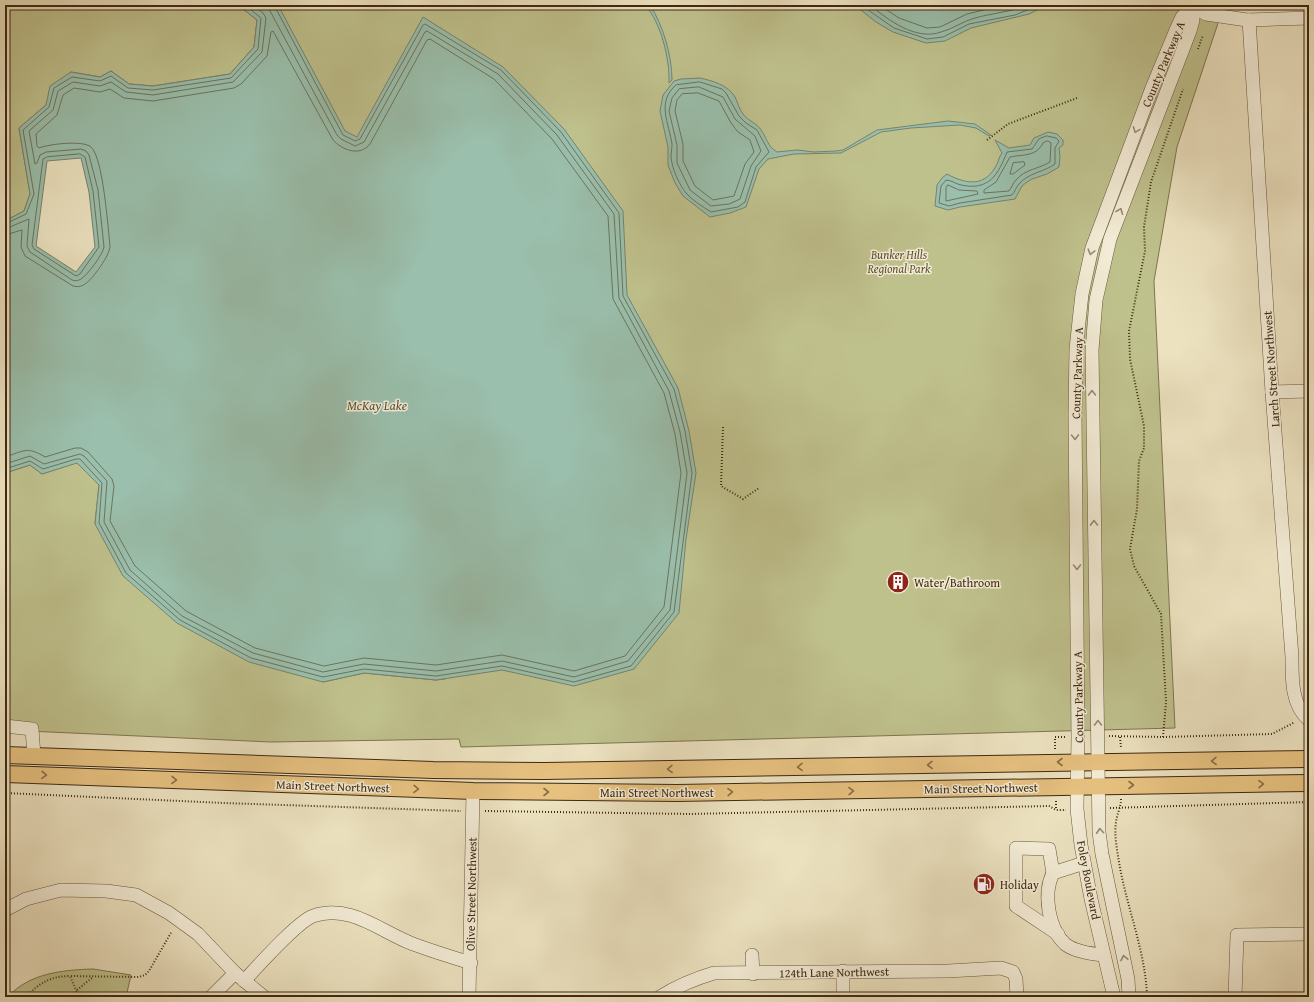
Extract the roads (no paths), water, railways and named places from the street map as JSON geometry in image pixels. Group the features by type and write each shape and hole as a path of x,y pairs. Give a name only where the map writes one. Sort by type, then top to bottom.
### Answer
{"main road":[{"name":"Main Street Northwest","path":"5,755 425,769 536,771 1309,759"},
{"name":"Main Street Northwest","path":"5,774 473,792 693,792 1078,786 1219,786 1309,783"}],"street":[{"path":"1191,6 1206,14 1249,20 1309,18"},
{"name":"County Parkway A","path":"1079,762 1075,415 1076,349 1082,294 1092,248 1105,211 1173,38 1182,17 1191,6"},
{"name":"County Parkway A","path":"1099,762 1092,358 1096,300 1103,263 1117,219 1190,31 1193,20 1191,6"},
{"name":"Larch Street Northwest","path":"1249,20 1272,392 1292,657 1292,691 1307,718"},
{"path":"1272,392 1309,391"},
{"path":"5,726 32,728 34,756"},
{"name":"Foley Boulevard","path":"1079,762 1077,809 1084,863 1114,997"},
{"name":"Foley Boulevard","path":"1099,762 1098,808 1102,854 1128,978 1129,997"},
{"name":"Olive Street Northwest","path":"469,997 473,792"},
{"path":"1058,934 1016,906 1016,848 1049,849 1053,873 1048,890 1051,919 1058,934 1066,944 1078,950 1104,955"},
{"path":"1053,873 1084,863"},
{"path":"5,910 26,899 61,890 106,891 136,895 179,920 198,934 240,977 264,997"},
{"path":"211,997 240,977 312,916 327,914 346,914 376,924 412,944 470,963"},
{"path":"1234,997 1237,935 1309,934"},
{"path":"752,955 753,974"},
{"name":"124th Lane Northwest","path":"660,997 673,988 714,973 753,974 843,971 948,971 1001,968 1013,972 1016,978 1017,997"},
{"path":"842,997 843,971"}],"water":[{"name":"McKay Lake","path":"238,5 278,5 345,131 357,137 423,17 503,67 564,129 623,211 627,295 678,388 689,431 696,473 686,539 679,613 634,669 574,686 502,670 436,680 364,673 323,682 249,662 177,623 123,576 95,524 99,485 77,463 42,474 30,465 5,473 5,221 24,211 30,194 19,128 46,105 50,86 71,72 100,77 111,71 129,84 153,86 230,74 254,47 257,20","holes":["81,158 89,192 95,247 76,272 36,246 47,161"]},
{"path":"645,5 650,5 663,31 672,71 672,80 669,83 668,64 660,31 651,12"},
{"path":"851,5 1047,5 1029,14 971,28 945,41 926,43 893,32 876,22 861,10"},
{"path":"700,78 720,84 728,89 735,97 743,114 759,128 769,145 777,152 797,150 814,152 843,150 877,130 948,121 975,124 991,135 989,136 976,128 960,125 911,128 881,132 841,153 794,154 768,159 759,169 746,207 730,213 710,217 683,196 675,183 668,165 668,147 660,111 663,95 674,81"},
{"path":"1048,132 1057,134 1063,140 1063,145 1059,148 1059,167 1047,174 1027,182 1022,186 1015,199 948,210 935,206 937,185 947,174 954,178 975,182 987,177 993,171 1002,153 995,140 1009,148 1030,145 1034,138"}],"place":[{"name":"Water/Bathroom","path":"898,582"},
{"name":"Holiday","path":"984,884"}],"park label":[{"name":"Bunker Hills Regional Park","path":"899,261"}]}
